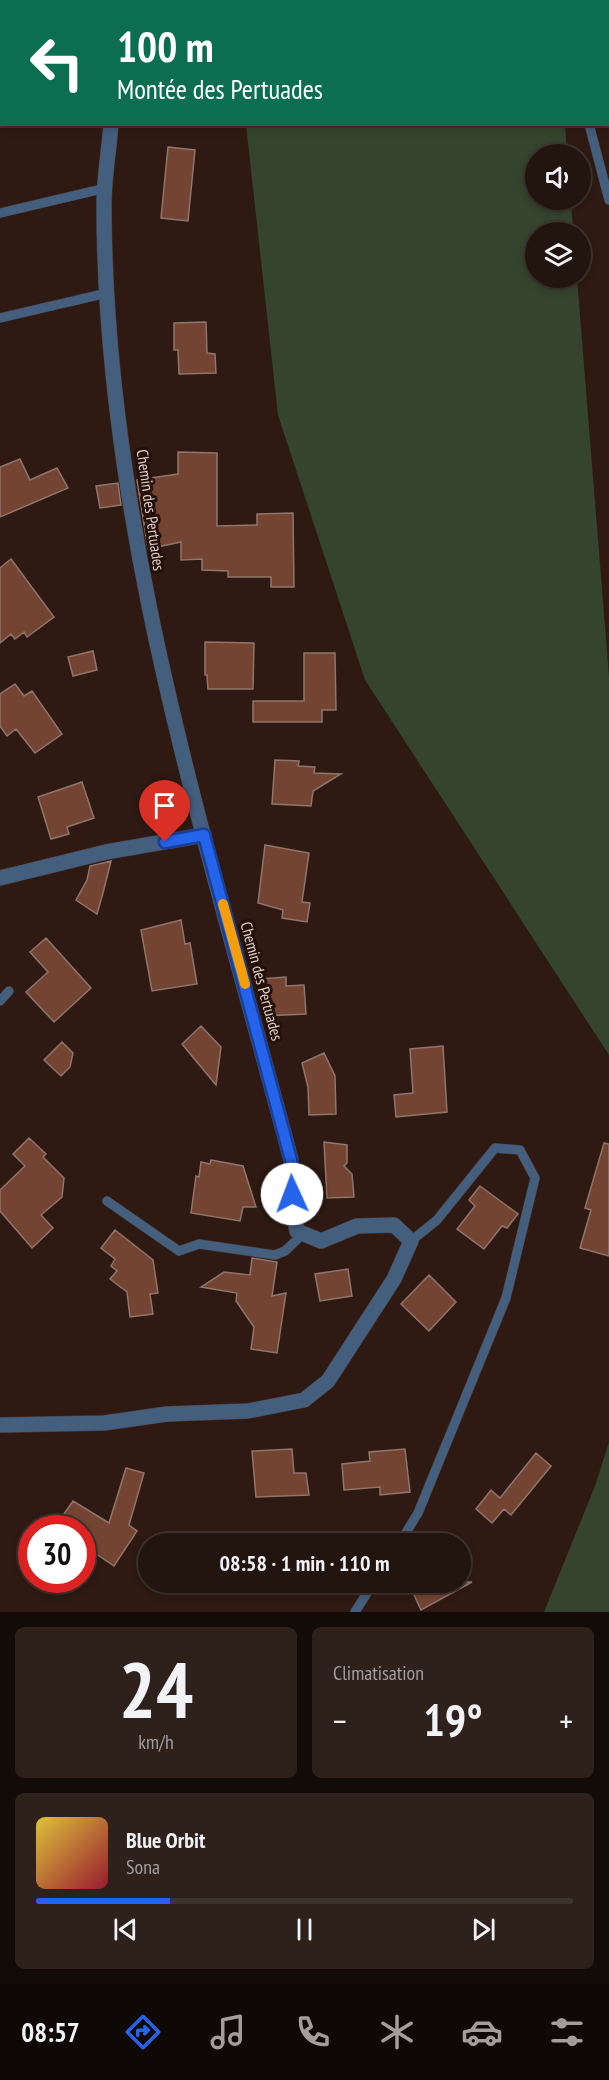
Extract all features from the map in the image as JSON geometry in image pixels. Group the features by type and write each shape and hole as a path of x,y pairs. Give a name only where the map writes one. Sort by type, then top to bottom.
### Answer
{"street":[{"name":"Chemin des Pertuades","path":"111,126 105,188 107,292 119,408 143,586 204,835 291,1160 293,1212 297,1231 304,1233"},
{"path":"0,879 106,852 204,835"},
{"path":"0,1425 104,1423 167,1414 248,1411 304,1400 328,1381 394,1279 411,1241 394,1225 357,1226 321,1240 304,1233"}],"lane":[{"path":"590,126 609,200"},
{"path":"0,213 105,188"},
{"path":"0,318 107,292"},
{"path":"0,1001 9,991"},
{"path":"406,1533 418,1513 506,1298 534,1178 520,1150 495,1148 436,1220 411,1241"},
{"path":"106,1201 179,1251 199,1244 275,1254 285,1251 304,1233"},
{"path":"355,1612 367,1593"}],"green space":[{"path":"246,126 565,126 566,144 525,144 525,210 572,210 572,222 525,222 525,288 578,288 609,676 609,1055 365,680 278,415"},
{"path":"609,1442 609,1612 544,1612 595,1486"}],"building":[{"path":"168,147 195,150 188,221 161,218"},
{"path":"206,322 207,353 215,354 216,373 179,374 178,350 174,350 174,323"},
{"path":"178,452 217,453 217,526 257,525 257,514 293,513 294,587 271,587 271,577 228,577 228,571 202,570 202,559 181,560 181,542 148,549 137,480 178,474"},
{"path":"20,459 30,480 57,468 68,488 0,517 0,467"},
{"path":"118,483 121,505 100,508 96,486"},
{"path":"11,559 54,617 27,637 24,632 15,639 11,634 0,643 0,568"},
{"path":"205,642 254,643 253,689 208,689 207,675 205,675"},
{"path":"93,651 97,670 73,676 68,657"},
{"path":"304,653 335,653 336,710 322,710 322,722 253,722 253,701 304,701"},
{"path":"15,684 24,696 32,691 62,734 35,753 16,729 7,736 0,726 0,694"},
{"path":"275,760 299,761 298,766 315,767 314,773 341,774 313,791 311,806 272,804"},
{"path":"82,782 94,818 67,827 69,834 51,839 38,797"},
{"path":"265,845 309,853 302,902 310,903 307,922 282,918 283,910 258,903"},
{"path":"111,861 97,914 76,900 87,880 90,866"},
{"path":"181,920 185,944 190,943 197,984 152,991 141,930"},
{"path":"46,938 91,988 54,1022 26,992 48,972 30,952"},
{"path":"286,977 286,986 304,985 306,1014 263,1016 260,979"},
{"path":"201,1026 221,1047 216,1085 182,1044"},
{"path":"62,1042 73,1053 70,1067 61,1076 44,1060"},
{"path":"443,1046 447,1112 396,1117 394,1095 413,1093 410,1049"},
{"path":"324,1053 335,1076 336,1114 309,1115 308,1087 302,1063"},
{"path":"29,1138 46,1154 43,1157 64,1178 62,1197 41,1215 53,1228 32,1248 0,1211 0,1190 25,1166 13,1154"},
{"path":"324,1142 347,1145 347,1163 344,1166 352,1174 354,1197 327,1198"},
{"path":"604,1143 609,1144 609,1256 580,1248 591,1210 585,1208"},
{"path":"211,1160 243,1166 256,1207 243,1207 240,1221 191,1213 196,1176 199,1177 201,1162 210,1164"},
{"path":"480,1186 518,1214 507,1228 502,1226 484,1249 457,1229 475,1206 469,1200"},
{"path":"115,1230 153,1260 158,1293 150,1294 153,1314 130,1317 127,1292 110,1279 117,1271 111,1266 115,1259 101,1248"},
{"path":"252,1258 277,1262 272,1296 286,1293 277,1353 251,1349 254,1327 236,1301 237,1293 201,1287 224,1272 250,1275"},
{"path":"348,1269 352,1296 320,1301 315,1274"},
{"path":"429,1275 456,1302 429,1331 401,1304"},
{"path":"292,1449 294,1473 306,1473 309,1495 256,1497 252,1451"},
{"path":"405,1449 410,1492 380,1495 380,1487 344,1490 342,1464 370,1461 369,1452"},
{"path":"536,1453 551,1466 511,1515 504,1509 492,1523 476,1509 491,1490 500,1498"},
{"path":"126,1468 144,1473 129,1525 137,1531 114,1566 96,1554 96,1515 109,1523"},
{"path":"73,1501 96,1515 63,1515"},
{"path":"413,1593 452,1593 421,1610"}],"slow traffic":[{"path":"223,904 245,984"}],"route":[{"path":"165,842 204,835 291,1160 292,1194"}]}
